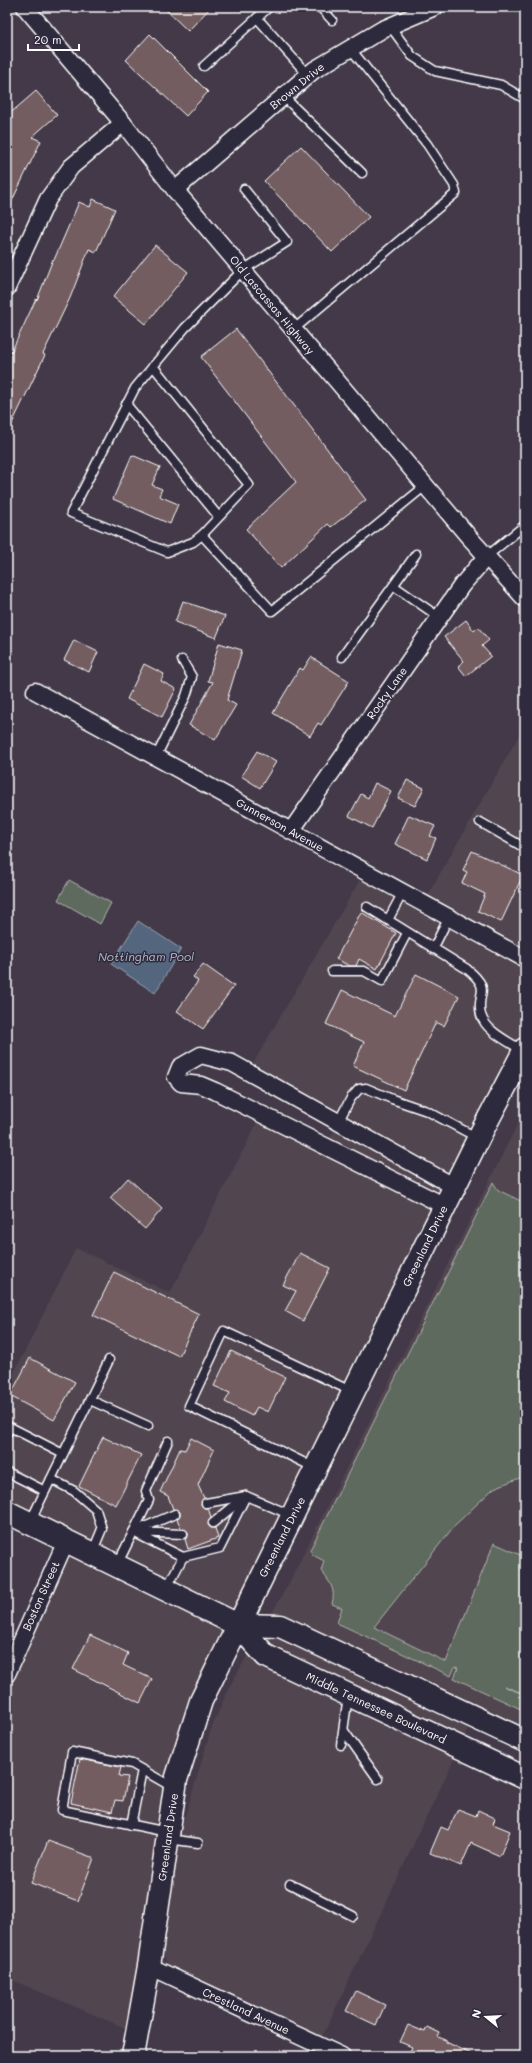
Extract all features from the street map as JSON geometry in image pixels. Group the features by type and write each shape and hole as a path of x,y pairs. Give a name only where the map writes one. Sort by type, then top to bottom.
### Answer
{"street":[{"name":"Brown Drive","path":"175,190 308,75 350,48 390,26 435,7"},
{"name":"Old Lascassas Highway","path":"27,8 124,123 175,190 242,270 486,557 525,599"},
{"path":"7,288 48,199 71,167 124,123"},
{"name":"Rocky Lane","path":"291,831 462,585 486,557"},
{"name":"Gunnerson Avenue","path":"35,691 525,959"},
{"name":"Greenland Drive","path":"133,2056 149,1966 175,1788 201,1701 478,1138 514,1080 524,1050"},
{"path":"445,1206 215,1091 201,1085 181,1083 176,1076 180,1067 201,1055 232,1063 455,1186"},
{"name":"Middle Tennessee Boulevard","path":"7,1512 238,1625 266,1656 525,1778"},
{"name":"Boston Street","path":"7,1674 66,1541"},
{"name":"Middle Tennessee Boulevard","path":"238,1625 280,1626 525,1741"},
{"name":"Crestland Avenue","path":"149,1966 342,2056"}],"lane":[{"path":"204,66 269,7"},
{"path":"320,7 332,20"},
{"path":"257,18 308,75"},
{"path":"390,26 412,56 435,71 501,85 525,99"},
{"path":"293,330 456,192 454,185 427,144 350,48"},
{"path":"283,96 362,173"},
{"path":"153,366 250,485 218,516 202,535 193,542 167,552 71,513 135,388 153,366 185,328 242,270 287,242 244,189"},
{"path":"126,404 218,516"},
{"path":"202,535 272,611 425,486"},
{"path":"486,557 525,525"},
{"path":"342,657 416,554"},
{"path":"394,586 440,617"},
{"path":"156,757 186,696 192,677 182,660"},
{"path":"480,822 525,848"},
{"path":"388,920 403,892"},
{"path":"367,907 467,969 482,983 483,992 481,1016 489,1028 524,1050"},
{"path":"433,949 449,917"},
{"path":"332,971 364,971 382,980 408,933"},
{"path":"338,1122 351,1098 359,1088 366,1088 427,1111 478,1138"},
{"path":"316,1468 189,1406 224,1331 354,1392"},
{"path":"29,1523 109,1360"},
{"path":"90,1400 148,1426"},
{"path":"7,1433 10,1427 63,1454"},
{"path":"116,1566 149,1500 146,1491 168,1441"},
{"path":"7,1472 45,1491"},
{"path":"51,1479 74,1491 96,1510 102,1529 92,1554"},
{"path":"133,1532 183,1557 220,1548 246,1496"},
{"path":"213,1523 246,1496"},
{"path":"206,1503 246,1496 293,1516"},
{"path":"133,1532 175,1514"},
{"path":"133,1532 183,1534"},
{"path":"165,1590 183,1557"},
{"path":"341,1745 348,1695"},
{"path":"344,1731 378,1779"},
{"path":"175,1788 132,1764 72,1752 62,1810 131,1825 198,1843"},
{"path":"131,1825 142,1770"},
{"path":"290,1884 353,1916"}],"shaded area":[{"path":"525,725 525,1050 201,1701 137,2033 7,1978 7,1680 71,1543 7,1512 7,1387 76,1248 170,1293 261,1115 326,1146 338,1122 248,1072 365,871 423,903"},
{"path":"525,1109 525,1732 478,1709 322,2037 168,1966 163,1953 163,1947 182,1827 211,1729 228,1689 289,1583"}],"green space":[{"path":"69,880 111,903 100,924 58,900"},
{"path":"493,1182 498,1190 525,1203 525,1476 494,1488 455,1525 374,1627 446,1662 494,1543 525,1557 525,1694 504,1686 525,1695 525,1711 454,1678 458,1668 455,1667 451,1676 337,1623 342,1608 332,1604 333,1590 321,1571 324,1561 313,1555 310,1550"}],"water":[{"name":"Nottingham Pool","path":"138,921 181,949 155,993 111,964"}],"building":[{"path":"163,7 211,7 188,31"},
{"path":"150,34 208,92 186,116 126,60"},
{"path":"36,91 57,115 32,137 41,141 7,211 7,116"},
{"path":"301,146 369,217 332,252 264,181"},
{"path":"93,199 115,209 96,252 89,249 70,298 43,354 45,355 7,434 7,361 36,299 37,300 53,259 54,260 79,202 90,207"},
{"path":"155,245 188,272 146,324 113,297"},
{"path":"236,329 366,500 331,527 328,524 281,568 246,529 296,482 201,357"},
{"path":"132,455 160,467 152,485 162,489 159,496 178,504 170,524 113,499"},
{"path":"183,601 225,616 216,638 175,622"},
{"path":"466,620 474,631 478,627 489,640 482,646 491,656 466,676 458,666 464,661 444,637"},
{"path":"74,640 98,652 89,672 64,660"},
{"path":"219,643 242,650 227,700 236,705 215,740 189,725 213,682 208,681"},
{"path":"311,657 349,681 321,725 318,723 310,736 273,713 300,668 303,670"},
{"path":"144,664 164,674 161,681 176,689 162,717 127,699"},
{"path":"257,751 276,762 260,788 241,776"},
{"path":"407,780 424,788 415,806 398,798"},
{"path":"375,783 391,791 372,828 349,816 361,794 368,798"},
{"path":"409,815 435,826 430,836 436,838 427,859 395,844"},
{"path":"472,851 523,875 501,922 478,911 485,894 462,883 467,872 463,870"},
{"path":"361,912 396,933 377,969 359,959 356,966 350,966 336,959"},
{"path":"203,964 234,986 203,1029 177,1011 198,981 193,977"},
{"path":"416,974 459,996 444,1026 436,1022 404,1090 353,1066 364,1042 326,1024 342,990 395,1016"},
{"path":"128,1178 162,1209 145,1229 110,1198"},
{"path":"300,1253 330,1268 303,1321 285,1311 296,1291 283,1285"},
{"path":"114,1272 199,1314 179,1356 93,1315"},
{"path":"231,1351 285,1377 268,1412 257,1407 252,1416 225,1402 230,1393 214,1386"},
{"path":"30,1358 75,1382 54,1420 10,1396"},
{"path":"103,1437 141,1455 116,1505 79,1486"},
{"path":"191,1438 214,1450 198,1485 204,1498 201,1504 204,1508 208,1508 211,1517 208,1524 211,1528 215,1528 218,1538 188,1549 185,1539 188,1537 188,1532 181,1528 177,1519 180,1512 173,1509 168,1496 160,1492 180,1449 185,1450"},
{"path":"90,1635 128,1653 123,1665 152,1679 140,1703 73,1669"},
{"path":"80,1759 121,1767 119,1776 128,1777 123,1801 115,1800 112,1812 71,1803"},
{"path":"458,1809 476,1816 478,1810 495,1818 493,1824 510,1831 500,1856 471,1843 461,1866 430,1853 441,1827 448,1830"},
{"path":"48,1841 94,1858 78,1901 31,1883"},
{"path":"356,1991 385,2005 376,2025 346,2011"},
{"path":"408,2025 425,2032 427,2027 440,2033 438,2037 446,2040 446,2042 476,2056 408,2056 412,2047 400,2042"}]}
